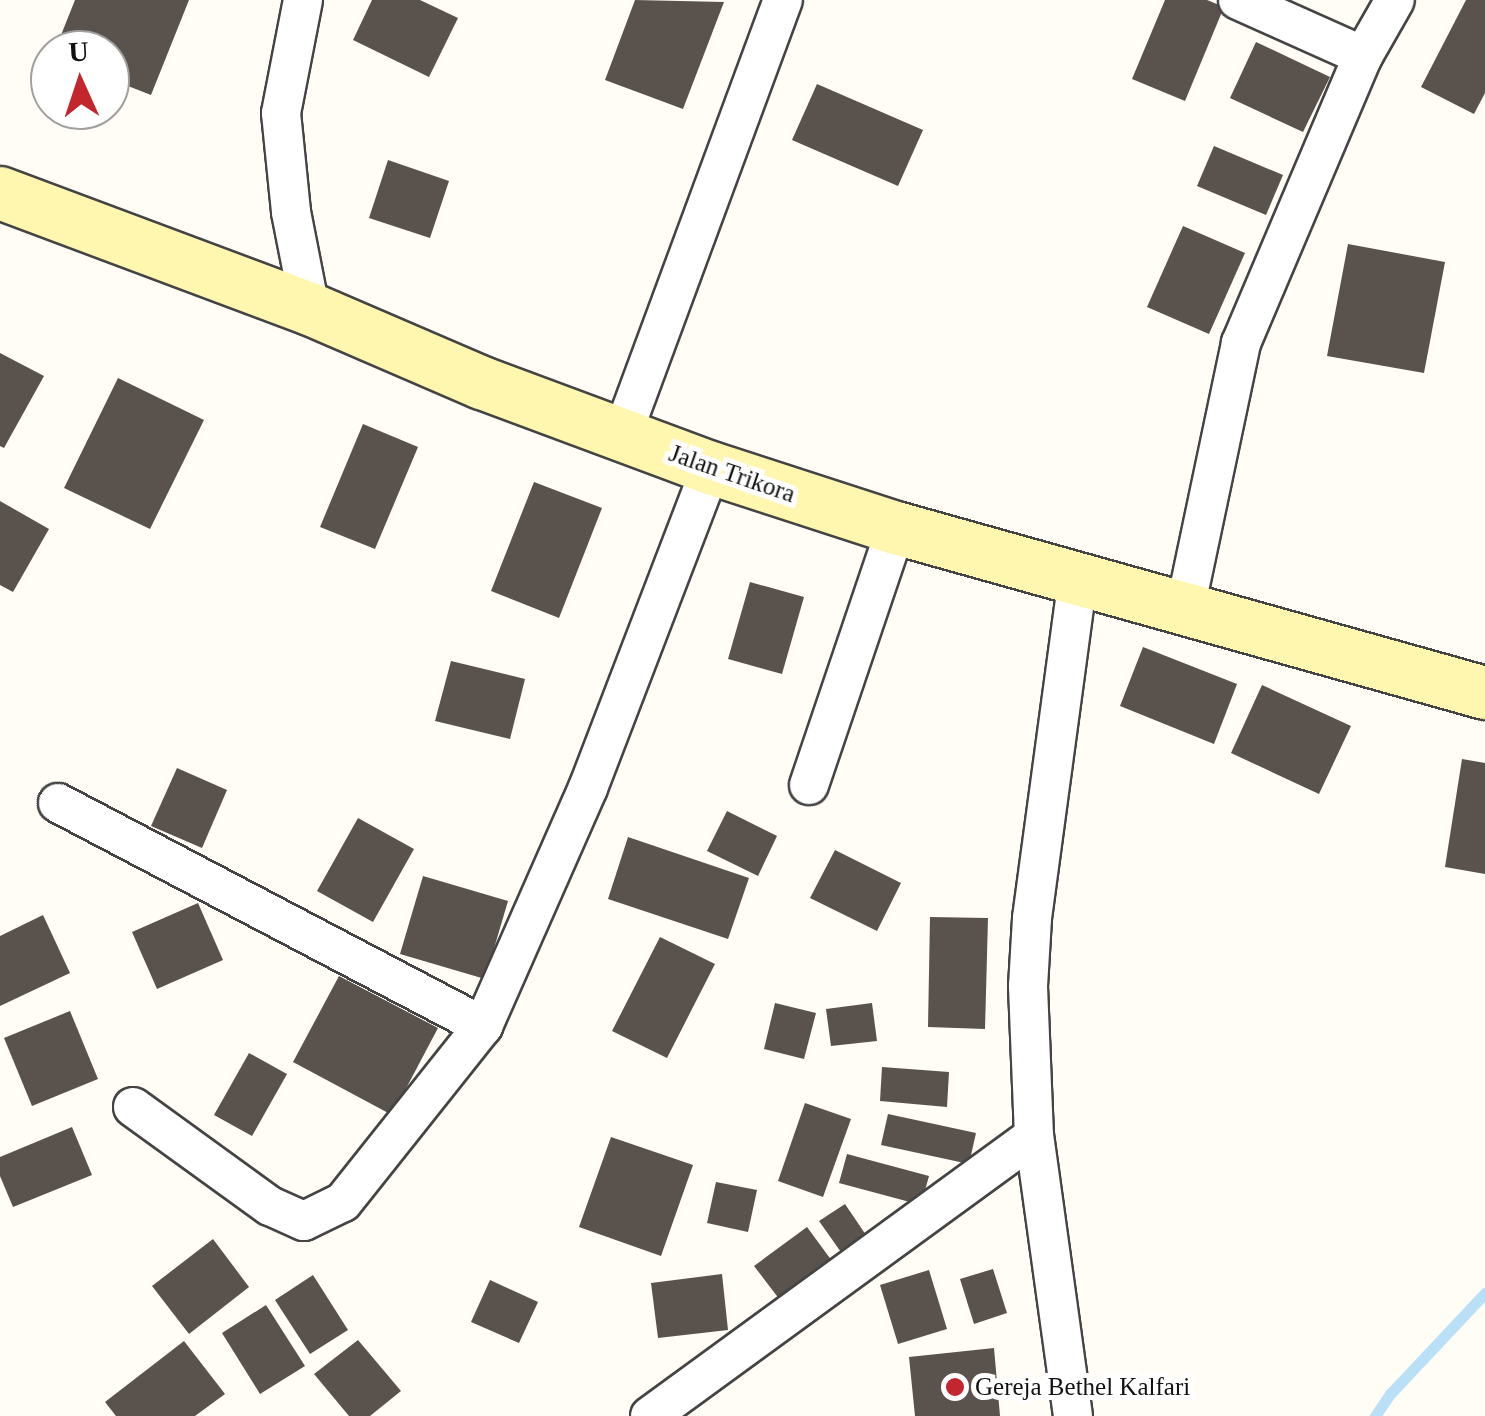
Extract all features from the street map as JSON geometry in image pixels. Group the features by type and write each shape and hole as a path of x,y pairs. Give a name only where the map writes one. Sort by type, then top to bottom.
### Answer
{"street":[{"path":"303,0 281,113 291,212 310,309"},
{"path":"622,436 783,0"},
{"path":"1238,0 1363,56"},
{"path":"1185,609 1241,343 1363,56 1395,0"},
{"name":"Jalan Trikora","path":"0,193 310,309 482,384 710,468 896,528 1485,693"},
{"path":"133,1107 270,1206 304,1221 343,1202 483,1026 588,788 710,468"},
{"path":"809,784 896,528"},
{"path":"1073,1416 1034,1136 1028,986 1032,918 1078,580"},
{"path":"58,803 483,1026"},
{"path":"650,1416 1034,1136"}],"building":[{"path":"75,0 189,0 151,95 130,87 130,30 63,30"},
{"path":"372,0 420,0 458,18 429,77 353,40"},
{"path":"635,0 724,2 683,109 605,80"},
{"path":"1165,0 1207,0 1224,7 1185,101 1132,79"},
{"path":"1466,0 1485,0 1485,93 1474,114 1421,87"},
{"path":"1256,42 1330,77 1303,132 1230,98"},
{"path":"817,84 923,130 898,186 792,140"},
{"path":"1214,146 1283,175 1266,215 1197,186"},
{"path":"388,160 449,181 430,238 369,218"},
{"path":"1183,226 1245,253 1209,334 1147,307"},
{"path":"1348,244 1445,262 1424,373 1327,356"},
{"path":"0,353 44,376 4,448 0,446"},
{"path":"118,378 204,420 150,529 64,488"},
{"path":"363,424 418,447 375,549 320,527"},
{"path":"534,482 602,508 559,618 491,591"},
{"path":"0,501 49,529 13,592 0,585"},
{"path":"750,582 804,597 782,674 728,659"},
{"path":"1143,647 1237,684 1214,744 1120,706"},
{"path":"451,661 525,679 510,739 435,721"},
{"path":"1262,685 1351,726 1319,794 1231,753"},
{"path":"1462,759 1485,763 1485,874 1445,867"},
{"path":"177,768 227,790 202,848 151,826"},
{"path":"727,811 777,836 758,876 707,851"},
{"path":"358,818 414,849 373,922 317,891"},
{"path":"628,837 749,878 728,939 608,899"},
{"path":"835,850 901,883 877,931 810,898"},
{"path":"423,876 508,901 485,979 400,954"},
{"path":"198,903 223,960 157,989 132,932"},
{"path":"43,915 70,973 0,1006 0,936"},
{"path":"930,917 988,918 985,1029 928,1027"},
{"path":"660,937 715,964 667,1058 612,1031"},
{"path":"339,976 438,1028 392,1115 293,1062"},
{"path":"775,1003 816,1013 804,1059 764,1049"},
{"path":"872,1003 877,1041 831,1046 826,1009"},
{"path":"70,1011 98,1079 32,1106 4,1038"},
{"path":"249,1053 287,1074 252,1136 214,1115"},
{"path":"882,1067 949,1072 947,1107 880,1101"},
{"path":"805,1103 851,1119 823,1197 778,1181"},
{"path":"888,1114 976,1133 969,1164 881,1145"},
{"path":"72,1127 92,1175 13,1207 0,1176 0,1157"},
{"path":"611,1137 693,1165 661,1256 579,1227"},
{"path":"847,1154 929,1176 921,1205 839,1183"},
{"path":"716,1182 757,1190 748,1232 707,1223"},
{"path":"845,1204 868,1238 843,1255 819,1221"},
{"path":"807,1227 832,1261 780,1300 754,1266"},
{"path":"213,1239 249,1287 189,1334 152,1286"},
{"path":"993,1269 1007,1313 974,1324 960,1279"},
{"path":"929,1270 947,1329 898,1344 880,1285"},
{"path":"722,1274 728,1330 658,1338 651,1283"},
{"path":"313,1275 348,1330 310,1354 275,1300"},
{"path":"490,1280 538,1302 519,1343 471,1322"},
{"path":"266,1305 305,1366 260,1394 222,1333"},
{"path":"358,1340 401,1391 370,1416 349,1416 314,1374"},
{"path":"184,1341 225,1394 195,1416 116,1416 105,1402"},
{"name":"Gereja Bethel Kalfari","path":"994,1348 1000,1416 915,1416 909,1357"}],"waterway":[{"path":"1375,1416 1390,1394 1485,1293"}],"place":[{"name":"Gereja Bethel Kalfari","path":"955,1387"}]}
